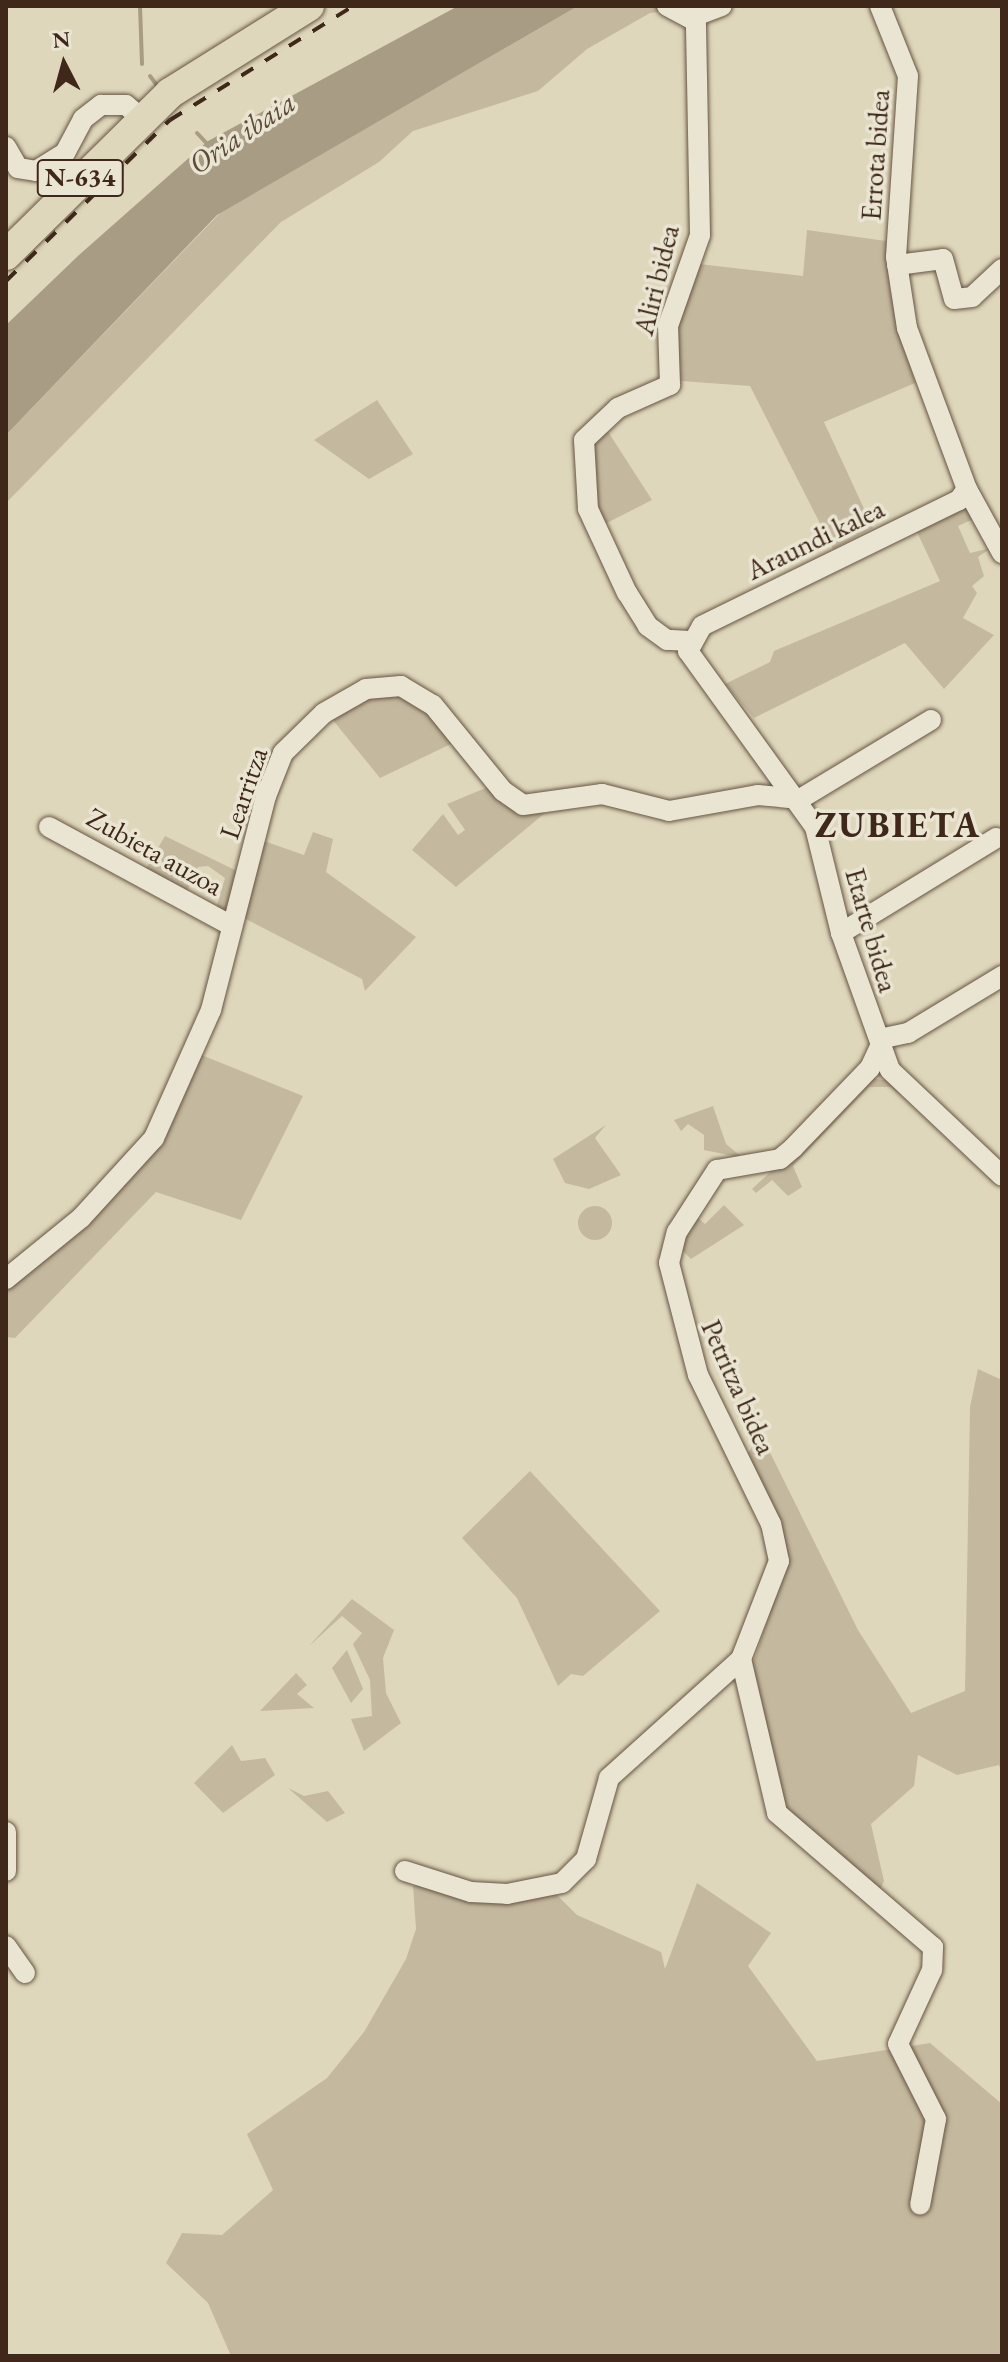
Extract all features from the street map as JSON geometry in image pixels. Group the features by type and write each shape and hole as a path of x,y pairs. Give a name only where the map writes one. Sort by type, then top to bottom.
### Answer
{"highway":[{"name":"N-634","path":"6,255 141,118 197,74 309,6"}],"street":[{"path":"667,6 696,17 722,6"},
{"name":"Errota bidea","path":"880,6 908,76 897,265 917,359 967,489 979,499 1002,553"},
{"name":"Aliri bidea","path":"689,641 667,640 648,626 627,593 588,509 584,440 618,408 670,385 668,326 700,235 696,17"},
{"path":"6,147 18,168 36,171 65,153 83,119 101,105 126,105 141,118"},
{"path":"897,265 943,259 954,299 972,297 1002,269"},
{"name":"Araundi kalea","path":"689,641 702,626 959,500 967,489"},
{"name":"Etarte bidea","path":"689,641 689,661 738,712 800,799 815,827 841,933 869,1019 884,1038 890,1070 1002,1176"},
{"name":"Learritza","path":"6,1279 102,1198 154,1138 211,1010 232,926 283,753 324,713 384,685 433,705 503,791 523,805 602,794 669,811 758,795 800,799"},
{"path":"800,799 931,720"},
{"name":"Zubieta auzoa","path":"49,827 232,926"},
{"path":"841,933 996,838"},
{"path":"884,1038 908,1033 1002,976"},
{"name":"Petritza bidea","path":"405,1871 507,1894 569,1879 586,1859 609,1778 741,1659 779,1561 771,1524 698,1375 669,1263 677,1232 717,1170 786,1153 870,1068 884,1038"},
{"path":"741,1659 777,1813 933,1947 932,1970 898,2044 936,2119 920,2205"},
{"path":"6,1832 6,1871"},
{"path":"6,1946 25,1973"}],"shaded area":[{"path":"578,6 700,6 650,13 587,49 538,91 413,131 379,162 281,222 6,503 6,435 221,212"},
{"path":"807,230 886,241 890,289 915,383 824,422 873,528 833,549 750,386 681,381 672,330 699,264 803,276"},
{"path":"377,400 413,454 369,479 314,440"},
{"path":"607,430 652,500 601,526 589,501 588,448"},
{"path":"972,505 978,517 958,526 970,553 991,548 978,557 984,576 972,586 977,593 963,618 994,635 944,689 905,643 754,718 725,684 770,662 774,651 940,581 917,532"},
{"path":"396,695 426,711 455,742 380,778 332,719 368,698"},
{"path":"488,787 505,807 500,798 545,813 456,887 412,850 443,814 458,835 465,830 447,804"},
{"path":"313,832 333,839 326,872 416,937 365,991 362,979 240,916 261,840 304,855"},
{"path":"165,836 237,871 228,915 216,909 225,878 208,866 198,867 185,896 144,872"},
{"path":"199,1054 303,1096 241,1220 156,1192 15,1338 6,1337 6,1289 111,1197"},
{"path":"871,1078 889,1081 901,1096 891,1087 869,1087 793,1166 802,1187 788,1196 772,1180 756,1193 752,1189"},
{"path":"713,1106 726,1144 743,1158 704,1150 704,1135 688,1124 681,1131 674,1120"},
{"path":"606,1125 595,1138 621,1175 589,1189 565,1183 553,1159"},
{"path":"724,1205 744,1225 691,1259 679,1247 697,1217 705,1224"},
{"path":"595,1206 607,1211 612,1223 607,1235 595,1240 583,1235 578,1223 583,1211"},
{"path":"978,1369 1002,1380 1002,1773 999,1765 957,1775 918,1755 914,1786 871,1824 884,1881 879,1892 785,1808 765,1744 753,1664 787,1561 745,1457 753,1446 739,1407 746,1404 858,1630 911,1713 965,1691 970,1407"},
{"path":"530,1471 660,1611 583,1676 571,1674 558,1686 517,1598 462,1538"},
{"path":"352,1599 394,1630 383,1658 386,1693 401,1723 364,1751 351,1719 372,1716 370,1680 353,1644 362,1633 342,1616 308,1647"},
{"path":"347,1650 363,1689 351,1703 332,1668"},
{"path":"296,1673 307,1685 297,1694 314,1708 260,1711"},
{"path":"232,1745 241,1761 265,1758 275,1775 223,1813 194,1783"},
{"path":"288,1788 304,1796 328,1791 345,1813 327,1822"},
{"path":"428,1883 554,1892 577,1915 661,1952 665,1969 697,1883 771,1933 748,1966 817,2061 930,2043 1002,2104 1002,2356 231,2356 208,2303 166,2263 182,2233 222,2235 273,2190 247,2134 327,2078 364,2032 406,1959 416,1929 413,1886"}],"water":[{"name":"Oria ibaia","path":"458,6 578,6 217,215 6,435 6,325 79,255 208,141"}],"waterway":[{"path":"32,6 84,6"},
{"path":"140,6 142,64"},
{"path":"150,76 156,84"},
{"name":"Oria ibaia","path":"197,133 209,146"}],"railway":[{"path":"6,281 170,120 353,6"}],"district":[{"name":"ZUBIETA","path":"898,825"}]}
